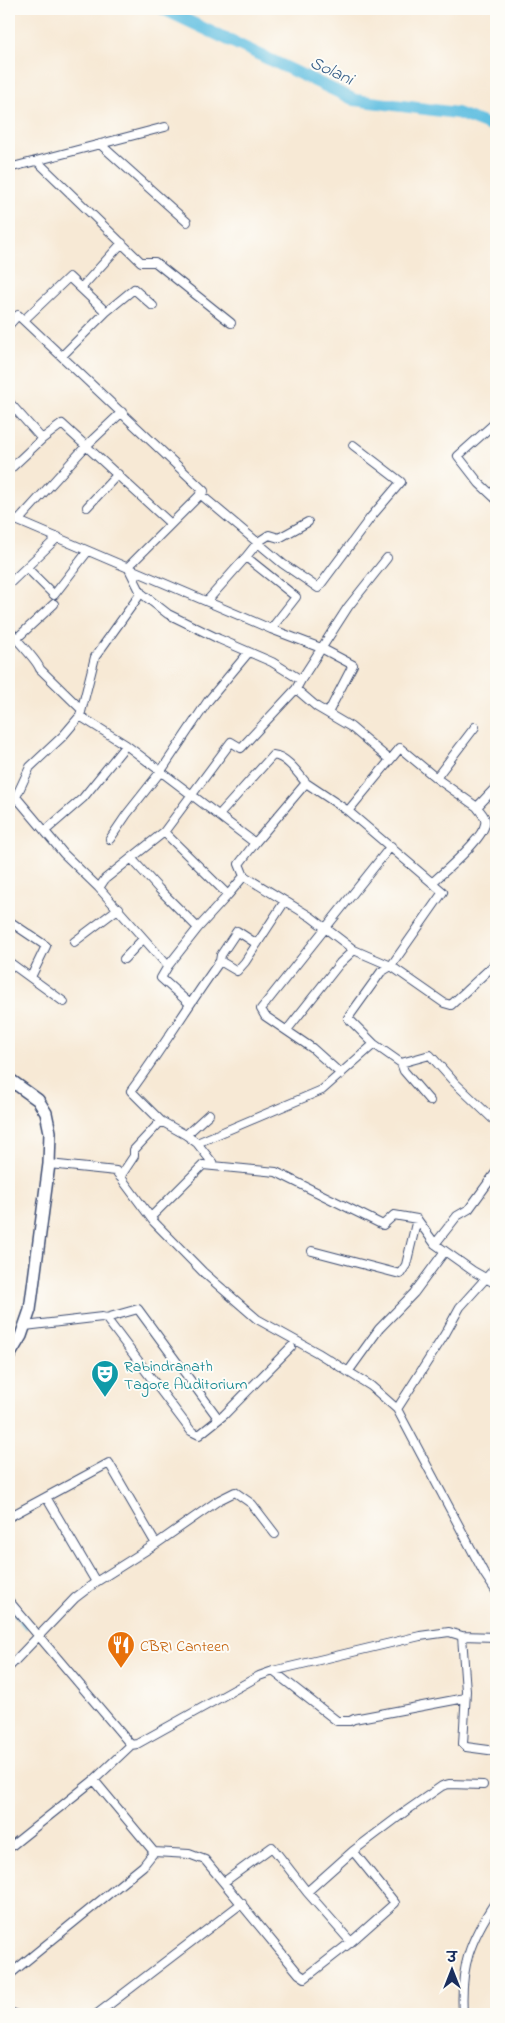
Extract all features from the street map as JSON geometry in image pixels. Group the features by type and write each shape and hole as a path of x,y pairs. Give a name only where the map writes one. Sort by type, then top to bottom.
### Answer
{"street":[{"path":"9,168 165,127"},
{"path":"100,144 187,222"},
{"path":"37,160 141,262 155,262 231,323"},
{"path":"81,288 122,243"},
{"path":"24,320 69,277 106,312"},
{"path":"62,356 106,312 134,289 153,306"},
{"path":"9,324 18,315 24,320 204,490 128,567"},
{"path":"10,407 42,439"},
{"path":"18,521 86,446 122,412"},
{"path":"496,422 458,456 479,484 496,499"},
{"path":"9,470 42,439 62,424 172,524"},
{"path":"200,494 283,564 318,588 371,517 401,482 353,445"},
{"path":"87,506 118,474"},
{"path":"9,517 271,630 321,648 353,665 328,713"},
{"path":"207,601 258,542 269,535 279,538 308,522"},
{"path":"9,584 58,537"},
{"path":"27,568 54,595 88,551"},
{"path":"246,557 296,597 271,630"},
{"path":"99,888 105,879 164,832 231,742 240,748 296,689 348,607 386,558"},
{"path":"128,567 141,593 168,614 272,662 301,680"},
{"path":"9,806 16,798 30,767 63,736 81,712 94,657 141,593"},
{"path":"16,639 54,604"},
{"path":"9,629 40,669 81,712 255,843"},
{"path":"110,839 161,771 208,701 249,652"},
{"path":"296,689 317,707 351,726 390,760"},
{"path":"436,778 475,727"},
{"path":"45,831 83,798 126,745"},
{"path":"348,811 400,748 436,778 477,807 485,818 485,826 467,850 433,882"},
{"path":"219,815 273,755 281,758 295,769 306,783 348,811 444,892 391,966 381,972 348,1018 374,1044 401,1063 404,1071 430,1101"},
{"path":"306,783 238,864 244,876 327,928 354,950 391,966 450,1006 496,963"},
{"path":"477,807 496,787"},
{"path":"16,798 64,854 119,908 143,939 168,966"},
{"path":"164,832 228,894"},
{"path":"341,1074 312,1048 265,1016 261,1010 391,846"},
{"path":"131,858 198,928"},
{"path":"190,1003 161,978 168,966 198,928 244,876"},
{"path":"220,961 237,971 285,901"},
{"path":"74,942 119,908"},
{"path":"9,921 46,946 31,977"},
{"path":"215,1166 197,1144 161,1120 130,1092 220,961 237,931 257,944"},
{"path":"124,958 143,939"},
{"path":"287,1030 340,963 354,950"},
{"path":"9,962 64,1002"},
{"path":"197,1144 322,1090 374,1044"},
{"path":"401,1063 430,1055 455,1083 496,1122"},
{"path":"9,1079 38,1100 46,1113 50,1132 49,1164 30,1310 25,1326 9,1356"},
{"path":"186,1135 208,1114"},
{"path":"120,1176 134,1156 134,1150 161,1120"},
{"path":"49,1164 116,1171 151,1217 203,1272 256,1319 371,1386 397,1409 484,1573 496,1591"},
{"path":"151,1217 203,1165 276,1172 383,1225 394,1215 417,1219 435,1244 496,1284"},
{"path":"435,1244 457,1216 468,1209 496,1172"},
{"path":"312,1252 400,1274 406,1265 417,1219"},
{"path":"348,1372 379,1329 414,1293 446,1251"},
{"path":"397,1409 460,1307 496,1267"},
{"path":"25,1326 106,1318 138,1310 218,1418"},
{"path":"106,1318 191,1431 199,1435 224,1415 291,1347"},
{"path":"9,1517 109,1463 156,1544"},
{"path":"9,1667 40,1636 46,1627 96,1582 156,1544 219,1500 235,1492 252,1504 275,1534"},
{"path":"46,1497 96,1582"},
{"path":"9,1600 130,1745"},
{"path":"9,1848 94,1780 130,1745 137,1744 259,1676 420,1636 450,1632 462,1636 496,1637"},
{"path":"462,1636 466,1691 464,1698 463,1744 466,1747 496,1751"},
{"path":"273,1671 337,1721 350,1721 464,1698"},
{"path":"94,1780 154,1852 189,1854 205,1860 305,1978 351,1942 395,1903 353,1851"},
{"path":"307,1892 353,1851 442,1786 449,1784 483,1786"},
{"path":"224,1882 272,1847 307,1892 351,1942"},
{"path":"9,1975 143,1866 154,1852"},
{"path":"463,2014 462,1989 467,1955 480,1925 496,1901"},
{"path":"97,2014 242,1903"},
{"path":"9,2012 15,2014"}],"waterway":[{"name":"Solani","path":"163,9 355,100 457,113 496,128"},
{"path":"9,1609 26,1628"}],"place":[{"name":"Rabindranath Tagore Auditorium","path":"105,1398"},
{"name":"CBRI Canteen","path":"121,1669"}]}
